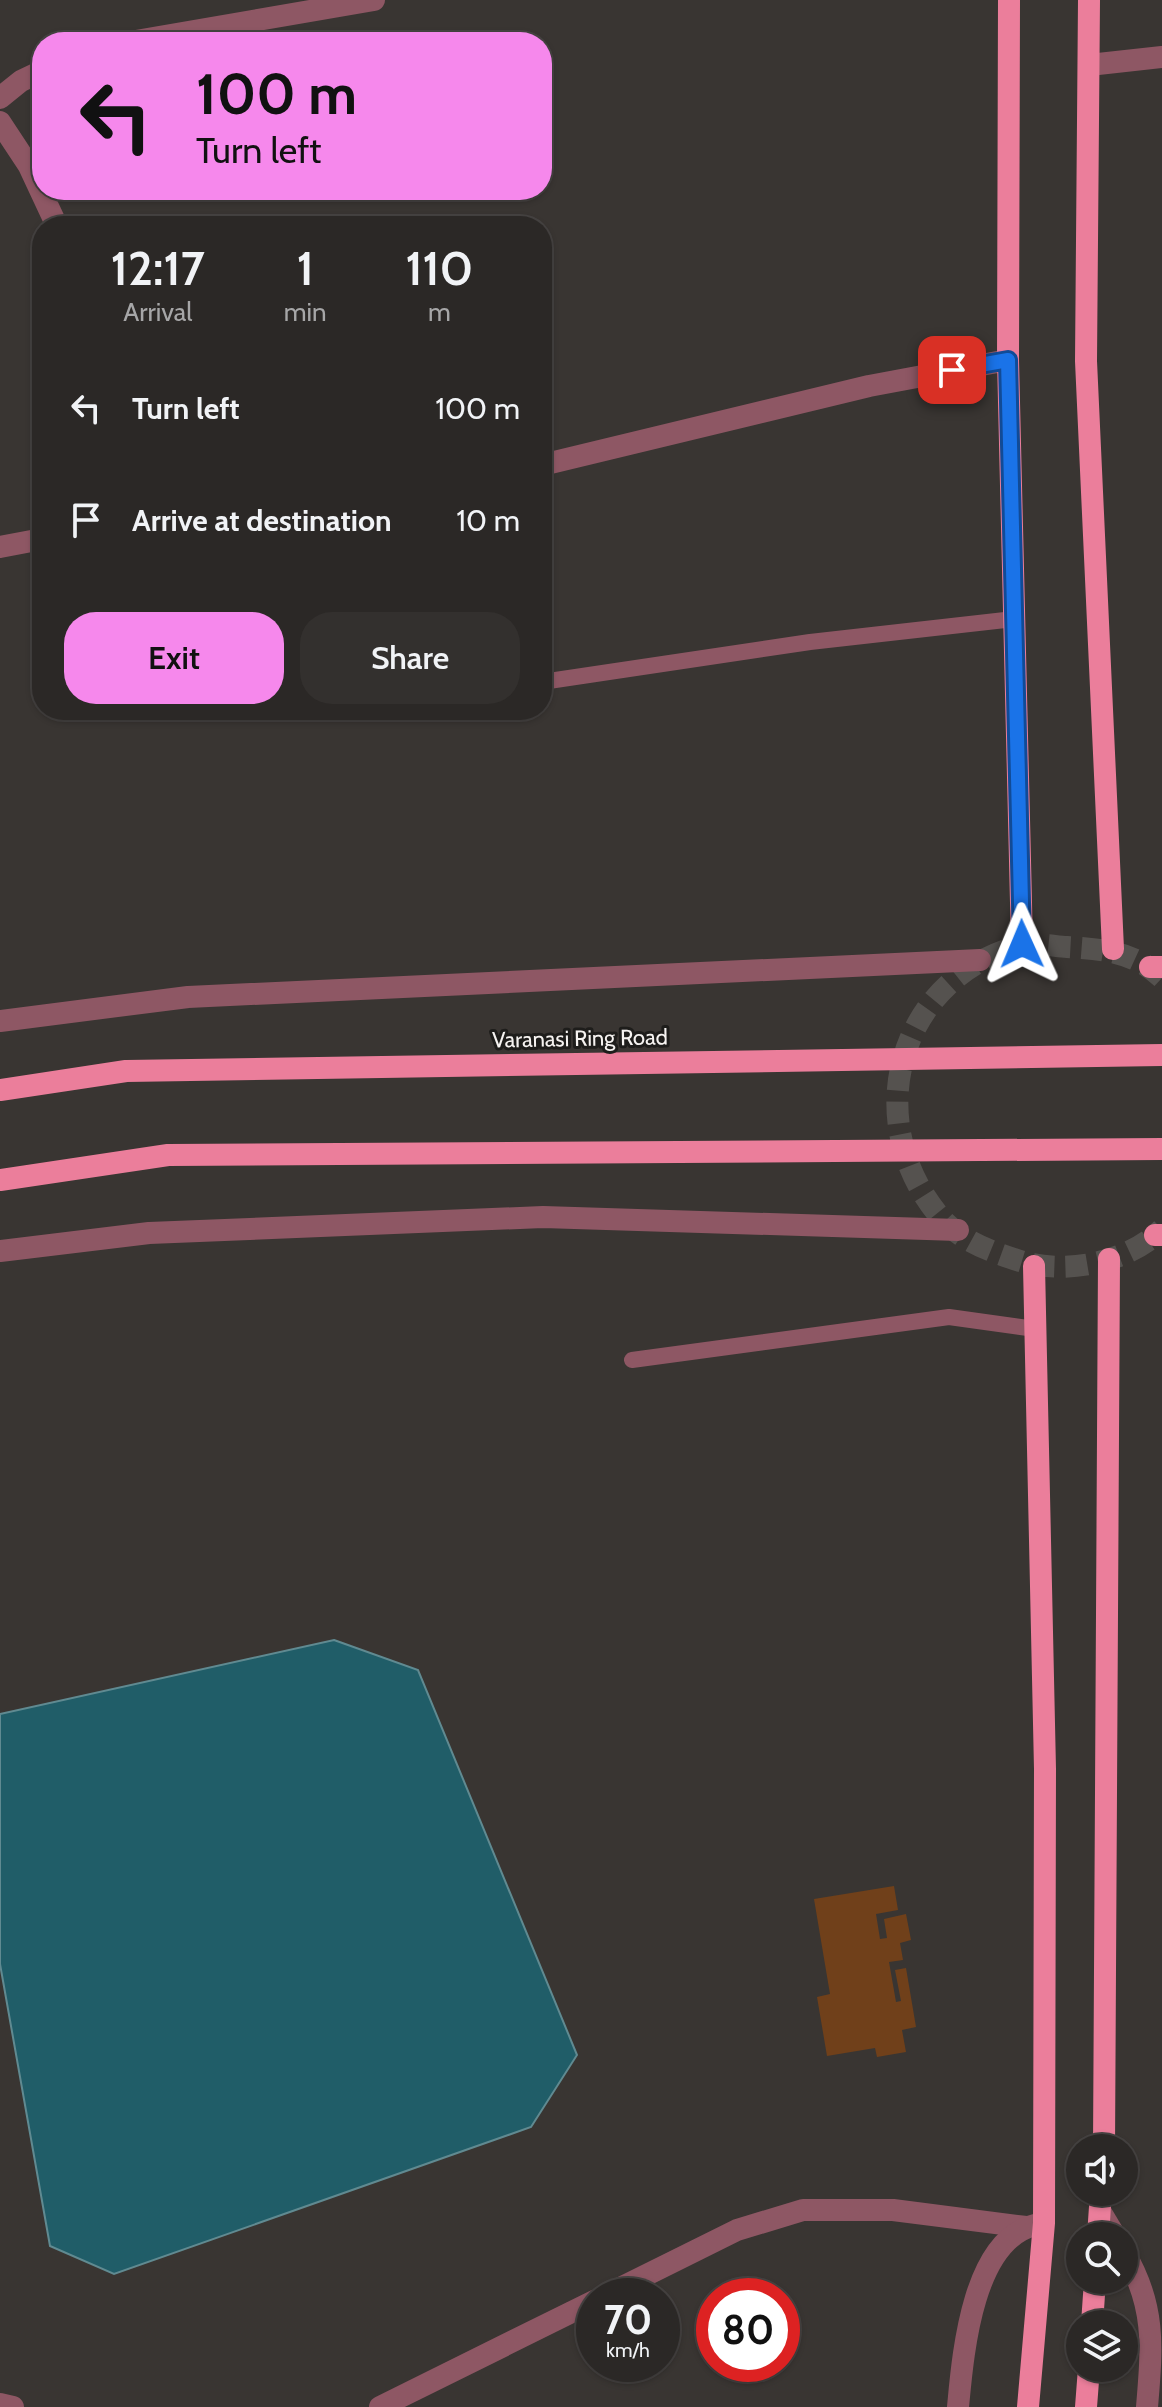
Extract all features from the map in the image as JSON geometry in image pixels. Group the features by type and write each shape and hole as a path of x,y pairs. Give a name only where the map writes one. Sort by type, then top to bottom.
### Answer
{"highway":[{"path":"1009,0 1008,360 1022,944"},
{"path":"1089,0 1086,361 1113,949"},
{"name":"Varanasi Ring Road","path":"0,1090 126,1071 1162,1055"},
{"path":"0,1180 168,1155 1162,1149"},
{"path":"1104,2134 1109,1259"},
{"path":"1028,2407 1045,1769 1034,1266"},
{"path":"1086,2407 1088,2382"}],"street":[{"path":"188,32 374,0"},
{"path":"1089,65 1162,57"},
{"path":"0,98 32,76"},
{"path":"0,122 32,172"},
{"path":"552,463 869,386 1008,360"},
{"path":"0,547 32,541"},
{"path":"0,1021 188,997 980,960"},
{"path":"0,1251 149,1233 543,1217 958,1230"},
{"path":"640,2278 737,2230 803,2210 893,2210 1035,2225"},
{"path":"958,2407 976,2291 995,2253 1035,2225"},
{"path":"1138,2281 1146,2298 1152,2339 1147,2407"},
{"path":"380,2407 576,2310"},
{"path":"0,2404 13,2407"}],"lane":[{"path":"552,681 810,642 1014,619"},
{"path":"632,1360 949,1317 1035,1329"}],"water":[{"path":"334,1640 418,1670 577,2055 531,2127 114,2274 50,2246 0,1964 0,1714"}],"building":[{"path":"894,1886 898,1910 876,1914 880,1939 887,1938 884,1919 906,1914 911,1940 900,1943 903,1960 889,1962 896,2002 901,2001 895,1970 906,1968 916,2027 902,2030 906,2052 877,2057 875,2048 827,2056 817,1997 830,1994 814,1899"}],"tunnel":[{"path":"1162,978 1141,962 1118,954 1030,944 977,964 943,990 918,1022 903,1060 897,1100 902,1141 916,1181 941,1218 978,1245 1009,1258 1038,1265 1076,1266 1114,1258 1148,1241 1162,1229"}],"route":[{"path":"952,370 1008,360 1022,944"}]}
